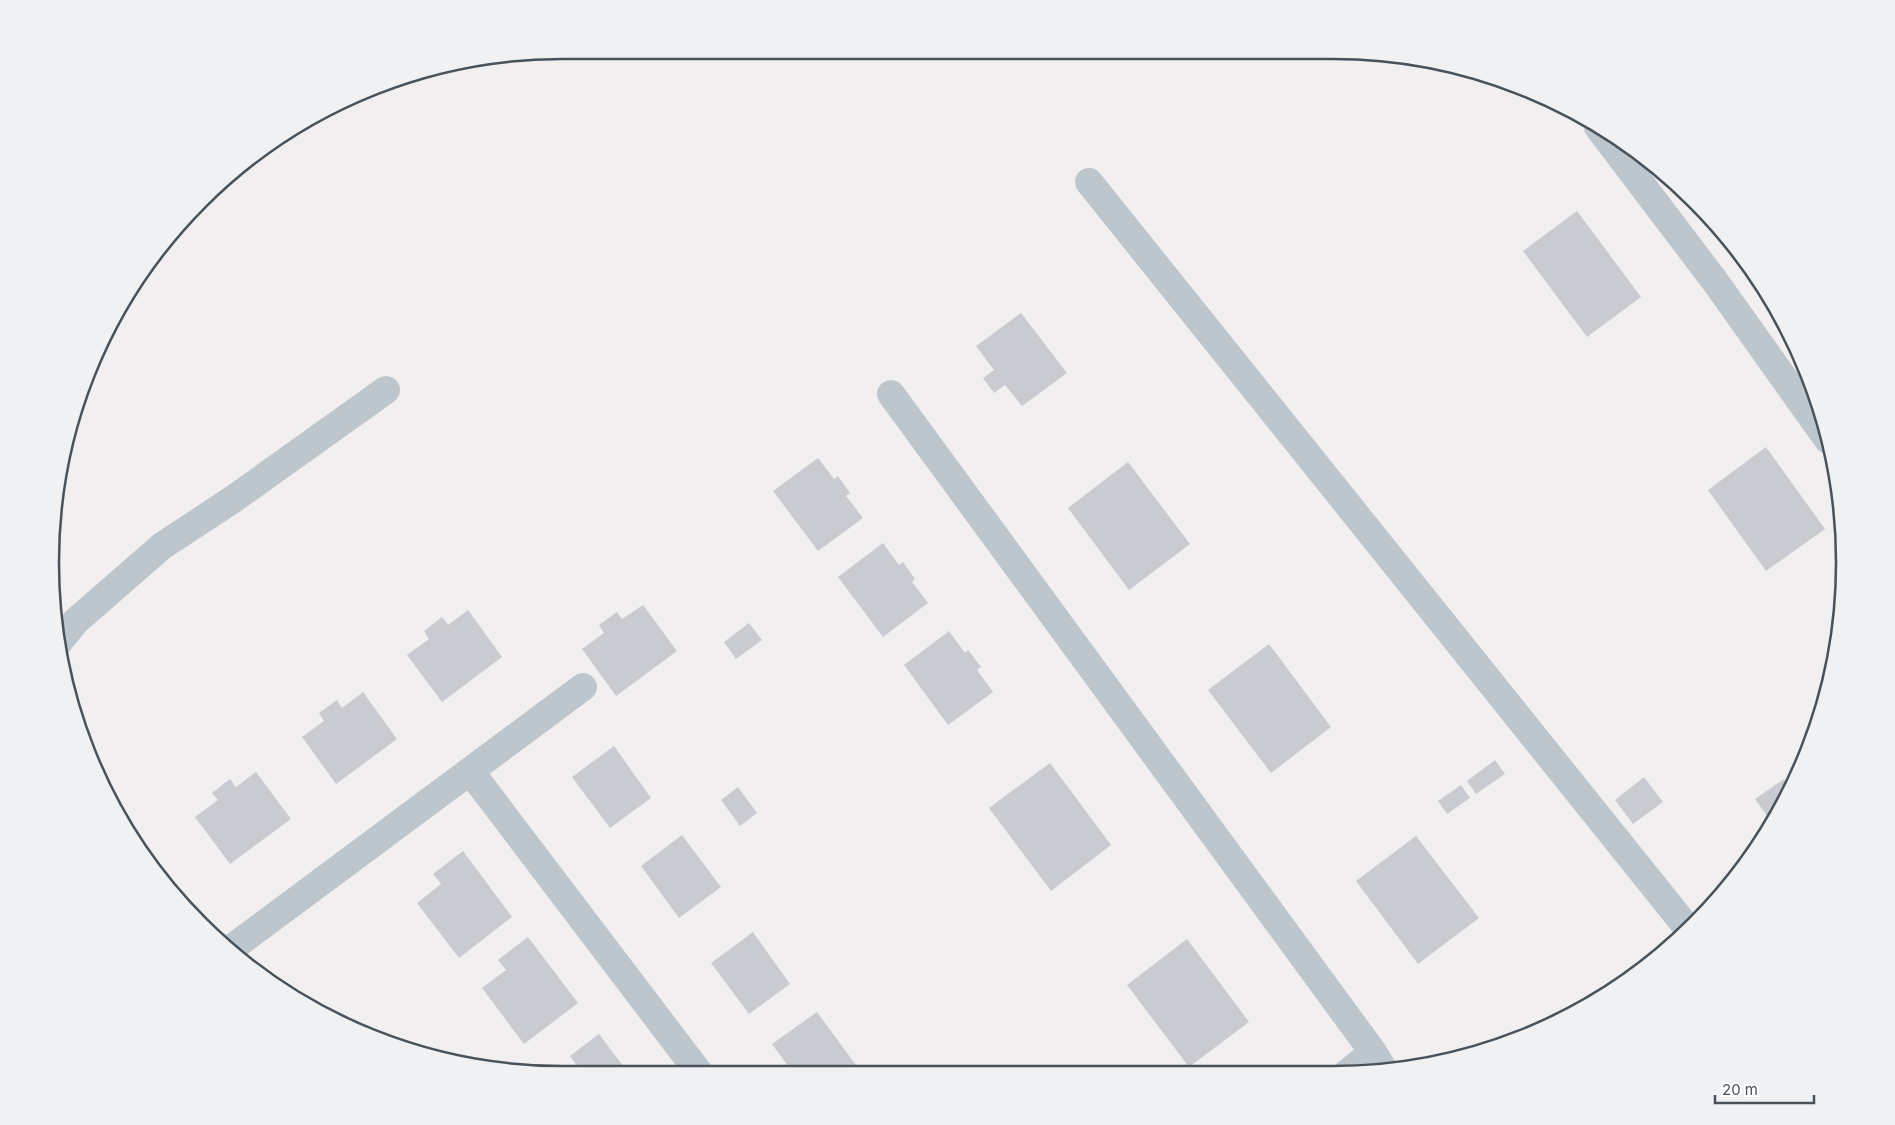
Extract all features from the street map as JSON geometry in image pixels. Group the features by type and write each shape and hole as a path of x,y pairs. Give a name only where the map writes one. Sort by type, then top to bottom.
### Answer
{"street":[{"path":"1610,143 1714,280 1817,424"},
{"path":"1089,182 1684,924"},
{"path":"64,635 76,621 162,546 232,500 386,390"},
{"path":"891,394 1379,1061"},
{"path":"235,945 583,687"},
{"path":"470,771 694,1066"}],"building":[{"path":"1577,211 1641,297 1587,337 1523,251"},
{"path":"1021,313 1067,373 1022,406 1005,385 994,393 983,378 994,370 976,346"},
{"path":"1766,447 1825,529 1766,571 1708,490"},
{"path":"818,458 834,479 838,476 850,493 846,496 863,518 818,551 773,491"},
{"path":"1128,462 1190,544 1129,590 1068,508"},
{"path":"883,543 899,565 903,562 915,579 912,582 928,603 883,637 838,577"},
{"path":"643,605 677,651 616,696 582,649 604,633 599,625 617,612 622,619"},
{"path":"468,610 502,657 442,702 407,655 429,639 424,631 442,617 448,625"},
{"path":"749,623 762,640 736,659 724,642"},
{"path":"949,631 965,653 968,650 981,667 977,670 993,692 948,725 904,665"},
{"path":"1269,644 1331,727 1271,773 1208,690"},
{"path":"363,692 397,739 336,784 302,737 324,721 319,713 337,700 342,708"},
{"path":"614,746 651,798 610,828 572,777"},
{"path":"1495,760 1505,774 1476,794 1467,781"},
{"path":"1050,763 1111,845 1051,891 989,808"},
{"path":"256,772 291,819 230,864 195,817 218,800 212,793 230,779 236,787"},
{"path":"1644,777 1663,802 1633,824 1615,800"},
{"path":"1784,779 1786,781 1767,816 1755,799"},
{"path":"1461,785 1470,798 1447,814 1438,801"},
{"path":"738,787 757,813 740,826 721,800"},
{"path":"682,835 721,887 679,918 641,866"},
{"path":"1416,836 1479,918 1418,964 1356,881"},
{"path":"463,851 512,917 459,958 417,903 441,884 433,874"},
{"path":"753,932 790,984 749,1014 711,963"},
{"path":"528,937 578,1003 524,1044 482,988 506,970 498,960"},
{"path":"1187,939 1249,1022 1188,1066 1127,985"},
{"path":"817,1012 857,1066 788,1066 772,1044"},
{"path":"599,1034 623,1066 577,1066 570,1056"}]}
